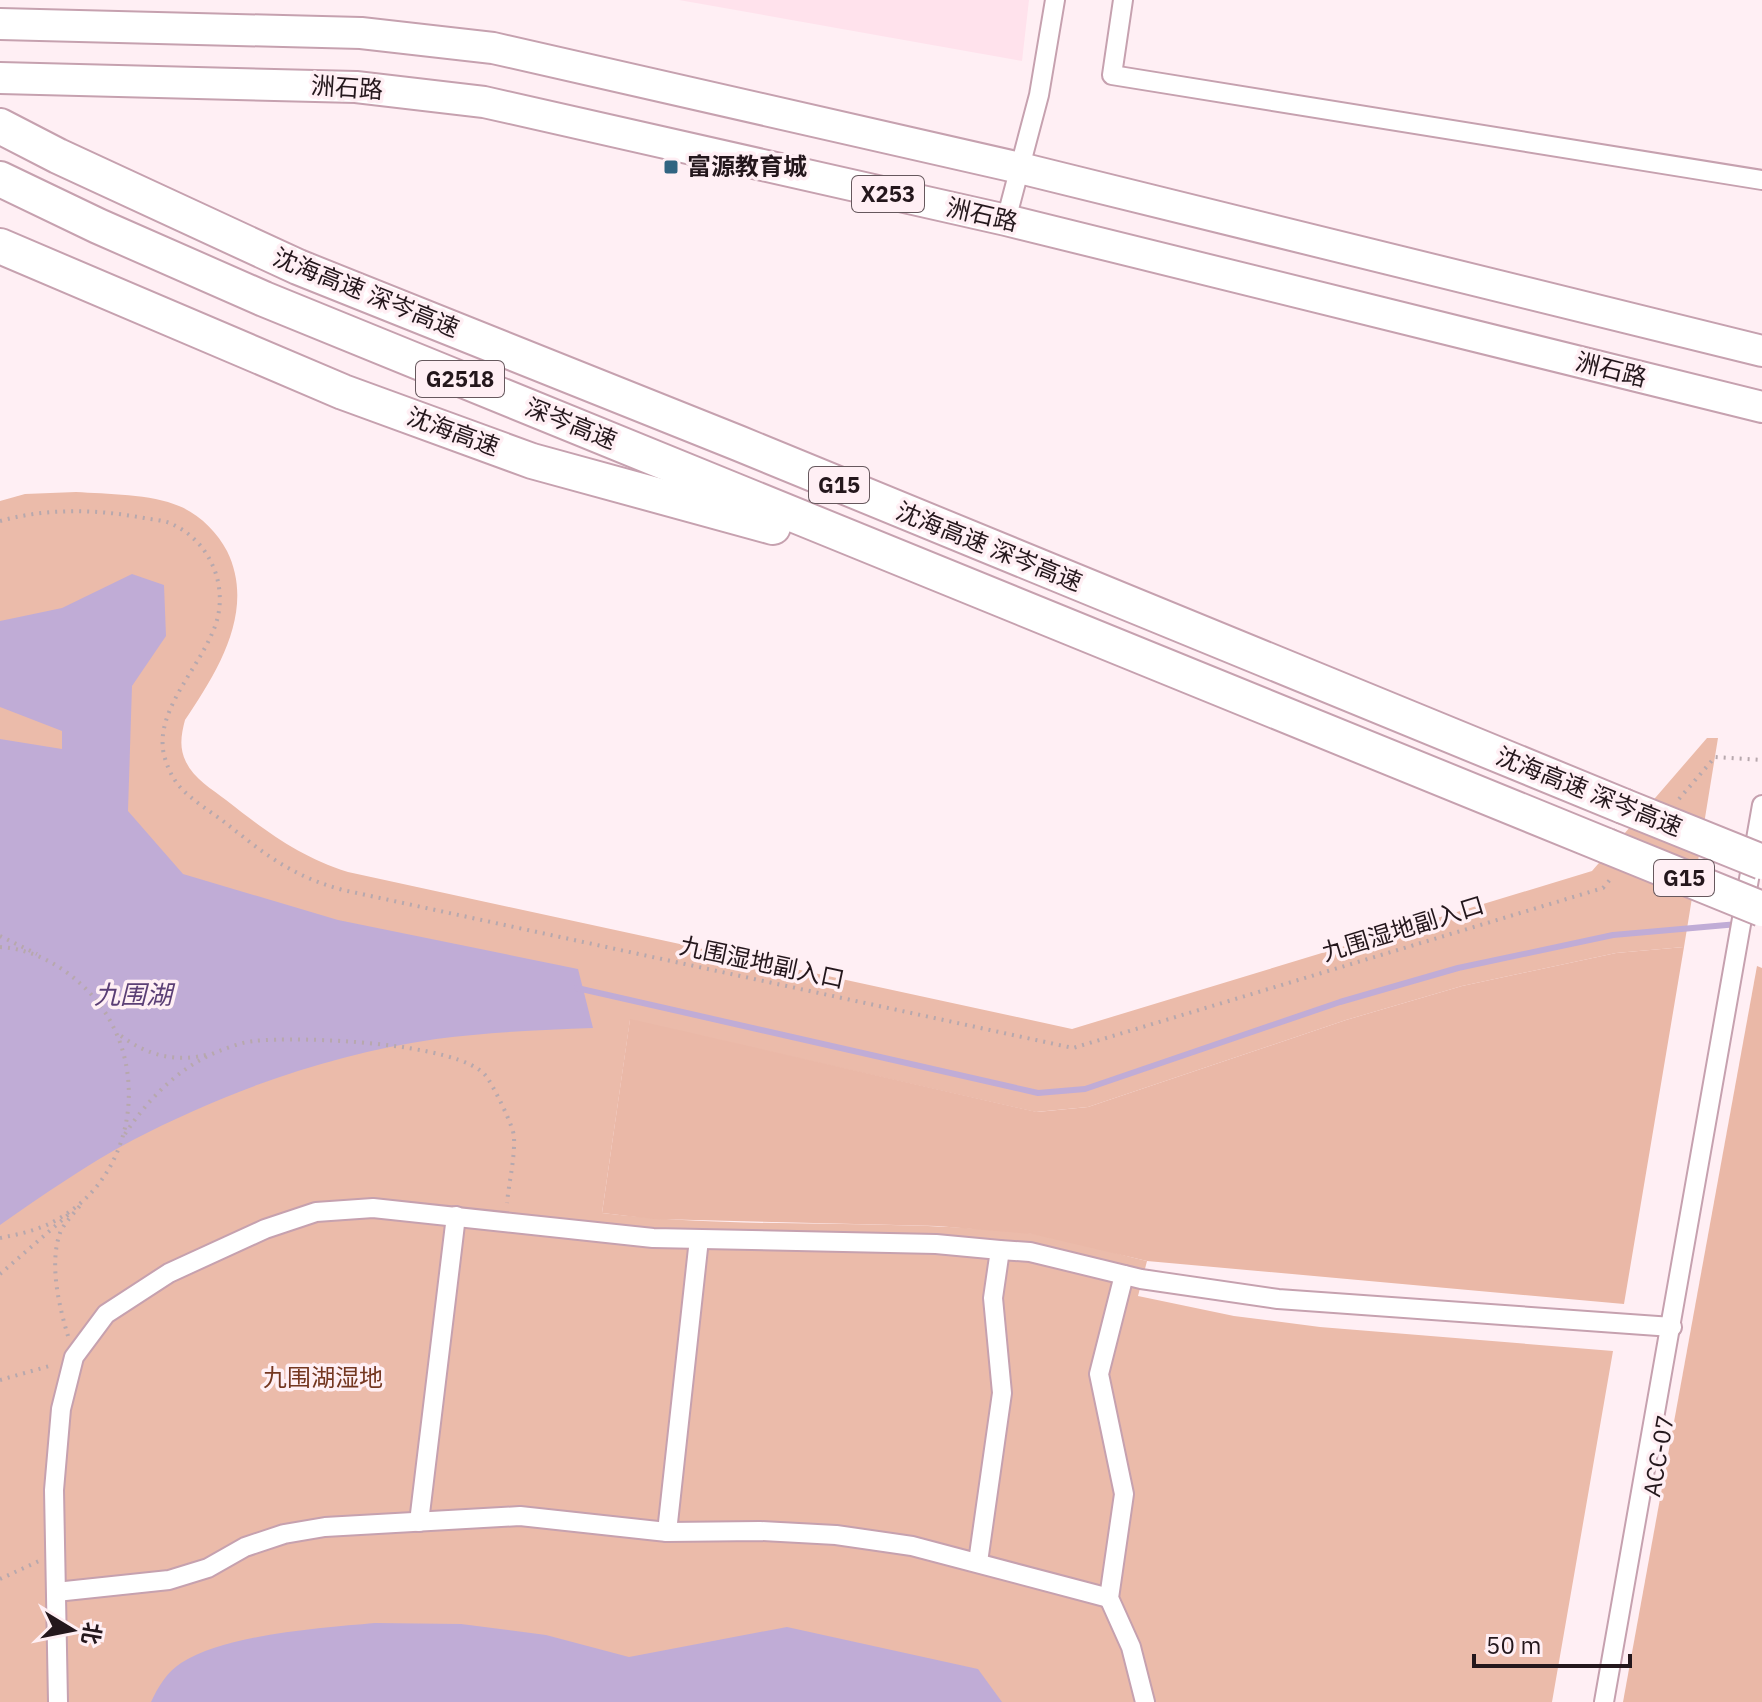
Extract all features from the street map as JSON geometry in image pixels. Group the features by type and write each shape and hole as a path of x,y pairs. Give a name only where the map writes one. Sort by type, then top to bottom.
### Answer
{"highway":[{"name":"沈海高速 深岑高速","path":"0,126 298,267 738,443 1762,862"},
{"name":"深岑高速","path":"0,179 180,263 923,568"},
{"name":"沈海高速","path":"0,246 328,386 532,461 923,568"},
{"name":"沈海高速 深岑高速","path":"923,568 1749,918"}],"main road":[{"name":"X253","path":"0,24 361,33 493,48 1020,168 1762,351"},
{"name":"洲石路","path":"0,78 356,87 484,102 1006,220 1762,407"}],"street":[{"path":"1006,220 1039,95 1055,0"},
{"path":"1123,0 1112,75 1762,180"},
{"path":"1604,1702 1749,918 1762,805"},
{"path":"58,1702 54,1490 61,1409 74,1357 106,1314 169,1273 265,1229 316,1212 373,1208 653,1238 936,1244 1030,1252 1124,1275 1278,1299 1672,1327"},
{"name":"ACC-07","path":"1615,1702 1703,1209"},
{"path":"419,1522 456,1216"},
{"path":"667,1532 699,1239"},
{"path":"978,1562 1002,1393 993,1310 1000,1250"},
{"path":"1124,1275 1099,1374 1124,1494 1109,1598 1131,1647 1145,1702"},
{"path":"56,1592 169,1580 208,1568 245,1547 284,1534 325,1527 520,1516 667,1532 760,1531 836,1535 912,1546 1109,1598"}],"path":[{"name":"九围湿地副入口","path":"0,521 40,512 124,514 171,523 190,535 205,551 216,571 220,593 218,615 211,636 168,712 163,731 163,750 168,769 178,785 193,798 270,857 317,882 1073,1048 1603,888 1610,861"},
{"path":"1674,805 1715,757 1762,760"},
{"path":"0,936 74,976 100,1003 119,1034 128,1067 130,1090 125,1134"},
{"path":"0,947 43,957"},
{"path":"119,1034 141,1050 166,1058 192,1058 252,1041 296,1040 395,1047 452,1057 485,1075 515,1133 505,1221"},
{"path":"0,1380 74,1357 56,1296 60,1233 110,1168 125,1134 143,1107 166,1084 218,1052"},
{"path":"0,1274 87,1197"},
{"path":"0,1238 26,1233 59,1219 87,1197"},
{"path":"0,1579 56,1554"}],"shaded area":[{"path":"679,0 1029,0 1022,61"},
{"path":"1684,947 1624,1304 1147,1261 1032,1234 937,1226 654,1219 602,1213 630,1019 1037,1112 1088,1107 1346,1020 1462,986 1616,953"},
{"path":"1757,966 1762,968 1762,1702 1623,1702"}],"green space":[{"name":"九围湖湿地","path":"76,492 129,495 168,502 200,519 223,544 235,573 235,617 220,661 185,720 182,752 189,768 204,783 269,833 298,851 348,872 1072,1029 1592,871 1707,738 1718,738 1684,947 1616,953 1462,986 1346,1020 1088,1107 1036,1112 630,1020 602,1213 708,1221 922,1226 1043,1235 1147,1261 1138,1296 1234,1316 1320,1327 1613,1351 1552,1702 0,1702 0,501 25,494"}],"water":[{"name":"九围湖","path":"132,574 164,585 166,636 132,686 128,811 183,874 338,920 578,969 593,1028 436,1039 358,1054 280,1077 242,1090 133,1140 0,1225 0,739 62,749 62,731 0,707 0,621 62,608"},
{"path":"375,1623 461,1624 546,1635 629,1657 787,1627 978,1669 1002,1702 151,1702 171,1671 200,1653 275,1634"}],"waterway":[{"path":"577,988 1038,1093 1085,1089 1340,1002 1458,968 1613,935 1738,924"}],"place":[{"name":"富源教育城","path":"671,167"}]}
